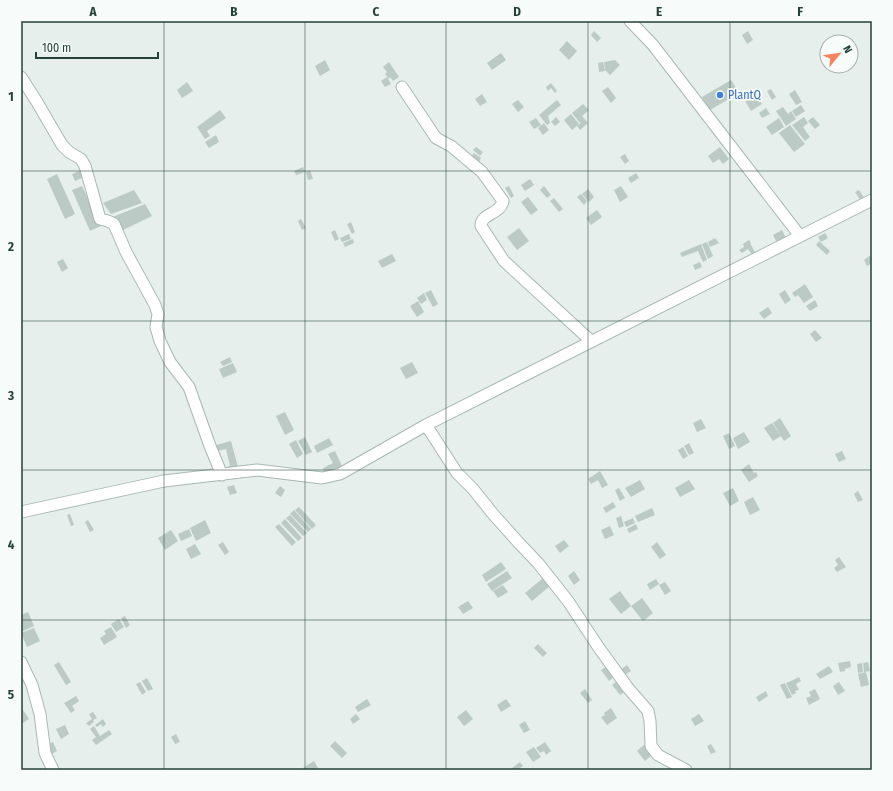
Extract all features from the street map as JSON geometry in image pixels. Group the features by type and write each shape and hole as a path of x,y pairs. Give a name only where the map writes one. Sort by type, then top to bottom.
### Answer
{"street":[{"path":"630,21 658,51 800,236"},
{"path":"21,77 62,145 69,152 81,159 85,166 100,219 114,224 126,252 156,304 158,314 156,327 160,341 170,362 188,387 222,475"},
{"path":"402,87 436,138 451,146 482,172 502,201 500,208 484,218 481,222 481,226 504,261 591,341"},
{"path":"21,512 164,481 257,470 322,478 340,474 426,425 872,200"},
{"path":"426,425 457,473 538,563 568,601 628,688 648,712 650,721 651,746 658,755 686,770"},
{"path":"21,662 32,685 40,714 45,753 53,770"}],"building":[{"path":"594,31 601,38 597,42 591,35"},
{"path":"748,31 753,40 747,44 742,35"},
{"path":"567,41 577,51 569,60 559,50"},
{"path":"501,53 506,60 492,70 487,63"},
{"path":"325,60 330,70 320,76 315,66"},
{"path":"615,60 620,65 610,75 605,70 604,62"},
{"path":"389,62 399,77 393,81 385,74 387,72 383,67"},
{"path":"603,62 605,71 599,72 598,63"},
{"path":"387,77 391,84 385,87 381,81"},
{"name":"PlantQ","path":"731,80 739,93 710,110 702,97"},
{"path":"187,82 193,91 182,98 177,90"},
{"path":"551,83 557,91 555,93 551,88 548,91 546,87"},
{"path":"608,87 616,98 611,103 602,91"},
{"path":"771,89 776,97 772,100 767,91"},
{"path":"795,90 802,102 796,105 789,94"},
{"path":"755,93 762,104 751,111 744,99"},
{"path":"482,94 487,102 480,106 475,99"},
{"path":"518,100 524,107 518,112 512,104"},
{"path":"557,100 561,105 548,116 550,123 547,125 539,115"},
{"path":"583,104 589,110 582,116 588,123 580,130 577,126 582,122 580,123 572,113"},
{"path":"801,105 805,111 796,117 792,111"},
{"path":"783,107 788,114 791,111 796,119 786,126 776,111"},
{"path":"766,108 770,114 762,118 759,113"},
{"path":"220,110 226,118 207,131 210,136 205,139 197,127"},
{"path":"571,114 579,124 572,130 564,120"},
{"path":"556,117 560,122 555,126 551,122"},
{"path":"804,117 808,123 803,127 810,137 805,141 792,125"},
{"path":"813,117 820,125 815,129 808,121"},
{"path":"536,118 541,125 534,129 529,122"},
{"path":"779,118 784,127 772,135 766,127"},
{"path":"544,123 549,130 543,135 538,128"},
{"path":"790,125 805,144 794,152 779,133"},
{"path":"216,135 219,142 209,148 205,142"},
{"path":"476,147 483,152 480,156 473,150"},
{"path":"720,147 729,159 723,164 719,159 713,163 708,156"},
{"path":"474,153 481,158 479,162 471,157"},
{"path":"625,154 629,161 625,164 620,157"},
{"path":"303,167 305,172 296,175 294,171"},
{"path":"82,170 84,177 75,181 72,174"},
{"path":"310,170 313,179 308,180 306,172"},
{"path":"636,173 639,178 631,183 628,178"},
{"path":"57,174 75,214 65,219 47,179"},
{"path":"530,179 534,185 525,191 521,185"},
{"path":"82,186 101,226 90,231 72,190"},
{"path":"509,186 514,196 511,198 505,188"},
{"path":"544,186 551,195 547,198 540,190"},
{"path":"621,186 628,197 620,202 614,190"},
{"path":"588,189 594,197 589,202 582,194"},
{"path":"134,190 142,203 111,214 103,203"},
{"path":"859,190 865,199 861,201 855,192"},
{"path":"581,194 587,201 584,205 577,197"},
{"path":"528,197 538,210 531,215 521,202"},
{"path":"554,198 563,209 559,212 550,201"},
{"path":"145,204 152,216 119,232 110,218"},
{"path":"597,210 602,217 591,225 586,218"},
{"path":"301,219 306,228 302,230 298,221"},
{"path":"351,222 355,232 352,234 347,224"},
{"path":"519,228 529,241 517,250 507,237"},
{"path":"335,230 339,239 335,241 331,232"},
{"path":"782,230 786,238 777,243 773,235"},
{"path":"825,233 828,238 821,242 818,237"},
{"path":"349,234 351,239 342,242 340,238"},
{"path":"715,238 719,243 710,247 708,242"},
{"path":"353,239 354,243 345,247 343,243"},
{"path":"749,240 756,254 753,256 748,249 742,253 739,250 744,247 743,244"},
{"path":"819,241 830,251 827,255 816,245"},
{"path":"707,242 713,256 708,259 702,244"},
{"path":"701,244 707,260 703,262 698,251 682,257 680,253"},
{"path":"392,254 396,261 382,268 378,261"},
{"path":"872,254 872,263 867,266 864,260"},
{"path":"63,259 68,268 62,272 57,262"},
{"path":"700,262 702,267 695,270 693,265"},
{"path":"805,284 813,297 804,303 798,295 795,297 792,293"},
{"path":"431,290 438,304 433,307 425,293"},
{"path":"785,290 791,300 785,304 779,294"},
{"path":"424,293 427,300 421,304 417,298"},
{"path":"815,300 818,306 810,311 806,306"},
{"path":"418,301 424,312 417,317 410,306"},
{"path":"768,307 772,313 764,319 759,313"},
{"path":"815,330 822,338 816,342 810,334"},
{"path":"230,357 232,362 223,366 220,362"},
{"path":"412,362 418,373 406,379 400,368"},
{"path":"233,363 237,372 223,378 219,369"},
{"path":"285,412 294,430 285,435 276,416"},
{"path":"780,418 791,436 784,441 773,423"},
{"path":"701,419 706,428 697,432 693,423"},
{"path":"772,423 781,436 773,441 764,428"},
{"path":"744,432 750,442 738,449 733,438"},
{"path":"729,433 735,446 729,449 723,436"},
{"path":"305,437 312,452 306,455 298,441"},
{"path":"329,438 333,445 317,453 314,446"},
{"path":"296,440 303,454 297,458 289,444"},
{"path":"231,441 238,467 226,470 227,467 230,466 226,449 218,451 216,445"},
{"path":"689,443 694,453 689,455 684,446"},
{"path":"683,447 688,456 683,459 678,450"},
{"path":"335,451 343,468 326,477 323,468 333,463 328,454"},
{"path":"842,451 846,459 839,462 835,454"},
{"path":"749,464 754,473 756,472 758,476 749,482 741,470"},
{"path":"600,471 608,485 602,488 598,480 591,484 588,479"},
{"path":"640,480 645,489 631,497 625,488"},
{"path":"689,480 695,489 680,497 675,488"},
{"path":"234,485 237,493 230,495 227,487"},
{"path":"280,486 285,490 281,497 275,493"},
{"path":"619,488 625,498 620,501 615,490"},
{"path":"733,488 739,501 730,506 723,493"},
{"path":"858,491 863,500 858,502 854,494"},
{"path":"753,497 760,510 750,515 744,502"},
{"path":"613,502 616,507 606,513 603,508"},
{"path":"299,507 316,525 312,529 295,510"},
{"path":"652,508 655,515 638,522 635,516"},
{"path":"294,510 311,529 308,532 290,514"},
{"path":"70,514 74,525 71,526 67,515"},
{"path":"290,515 307,533 303,536 286,518"},
{"path":"621,516 624,526 619,528 616,518"},
{"path":"633,518 635,523 626,527 624,522"},
{"path":"285,519 302,538 298,541 281,523"},
{"path":"88,520 94,530 90,532 85,522"},
{"path":"205,520 211,533 196,541 190,528"},
{"path":"279,524 296,542 292,546 275,527"},
{"path":"636,524 638,529 629,533 627,529"},
{"path":"610,526 614,535 605,539 601,530"},
{"path":"189,529 192,536 181,541 178,534"},
{"path":"171,530 178,541 165,550 158,538"},
{"path":"564,540 569,546 560,553 555,546"},
{"path":"223,542 229,552 225,555 218,545"},
{"path":"657,542 666,555 660,559 651,547"},
{"path":"195,544 201,554 191,559 186,549"},
{"path":"839,557 846,567 837,572 834,568 838,565 835,560"},
{"path":"501,562 506,569 486,582 482,575"},
{"path":"507,571 512,578 492,591 487,584"},
{"path":"574,571 580,580 574,585 568,576"},
{"path":"543,578 550,586 532,601 525,593"},
{"path":"656,579 659,584 650,590 647,584"},
{"path":"665,582 671,591 665,595 659,585"},
{"path":"503,585 508,592 498,598 493,591"},
{"path":"620,591 631,606 621,614 609,599"},
{"path":"642,598 653,613 643,621 631,606"},
{"path":"468,601 473,608 463,614 458,607"},
{"path":"28,612 34,626 21,632 21,615"},
{"path":"125,616 130,625 126,628 121,618"},
{"path":"119,619 124,627 116,632 111,624"},
{"path":"111,627 117,637 104,645 100,638 106,634 104,631"},
{"path":"34,628 40,641 27,647 21,633"},
{"path":"538,644 547,653 543,657 534,648"},
{"path":"850,661 851,667 840,672 838,663"},
{"path":"59,662 71,682 66,685 54,665"},
{"path":"868,662 870,671 864,672 863,663"},
{"path":"862,663 863,672 858,673 857,664"},
{"path":"627,665 631,671 623,676 619,671"},
{"path":"829,666 833,672 820,679 816,674"},
{"path":"606,667 614,677 609,681 601,670"},
{"path":"866,672 869,685 861,687 858,674"},
{"path":"799,677 801,681 796,684 799,690 795,691 796,693 792,695 786,683"},
{"path":"147,678 153,689 148,691 142,681"},
{"path":"617,681 624,692 620,695 612,685"},
{"path":"140,682 146,692 142,695 136,684"},
{"path":"839,682 845,691 838,695 833,686"},
{"path":"785,683 792,697 787,699 780,685"},
{"path":"585,689 592,700 588,703 580,693"},
{"path":"815,689 820,699 809,705 806,698 811,696 809,692"},
{"path":"766,691 768,696 759,702 756,697"},
{"path":"76,696 79,701 72,706 75,710 71,713 64,703"},
{"path":"367,699 371,705 358,712 355,707"},
{"path":"506,699 511,706 501,712 497,705"},
{"path":"21,707 29,719 23,723 21,720"},
{"path":"611,708 617,718 607,725 601,717"},
{"path":"466,710 473,719 464,726 457,717"},
{"path":"93,712 97,718 93,720 94,722 89,726 86,723 92,719 89,714"},
{"path":"356,714 360,719 353,724 350,719"},
{"path":"699,714 704,721 695,726 691,719"},
{"path":"103,719 106,724 103,727 101,724 97,727 95,725"},
{"path":"525,721 530,730 524,733 519,725"},
{"path":"65,725 69,734 61,739 56,729"},
{"path":"94,726 100,736 109,730 112,734 96,745 92,740 96,737 90,729"},
{"path":"176,734 180,742 175,744 171,737"},
{"path":"335,741 347,753 342,758 330,746"},
{"path":"53,742 57,751 50,755 46,745"},
{"path":"545,742 551,751 546,755 544,751 540,753 536,748"},
{"path":"645,744 654,753 645,761 637,751"},
{"path":"711,744 716,752 711,754 707,746"},
{"path":"534,747 541,757 533,762 526,752"},
{"path":"314,761 318,768 314,770 305,770 303,768"},
{"path":"520,762 523,766 517,770 513,770 512,768"}],"place":[{"name":"PlantQ","path":"720,95"}]}
